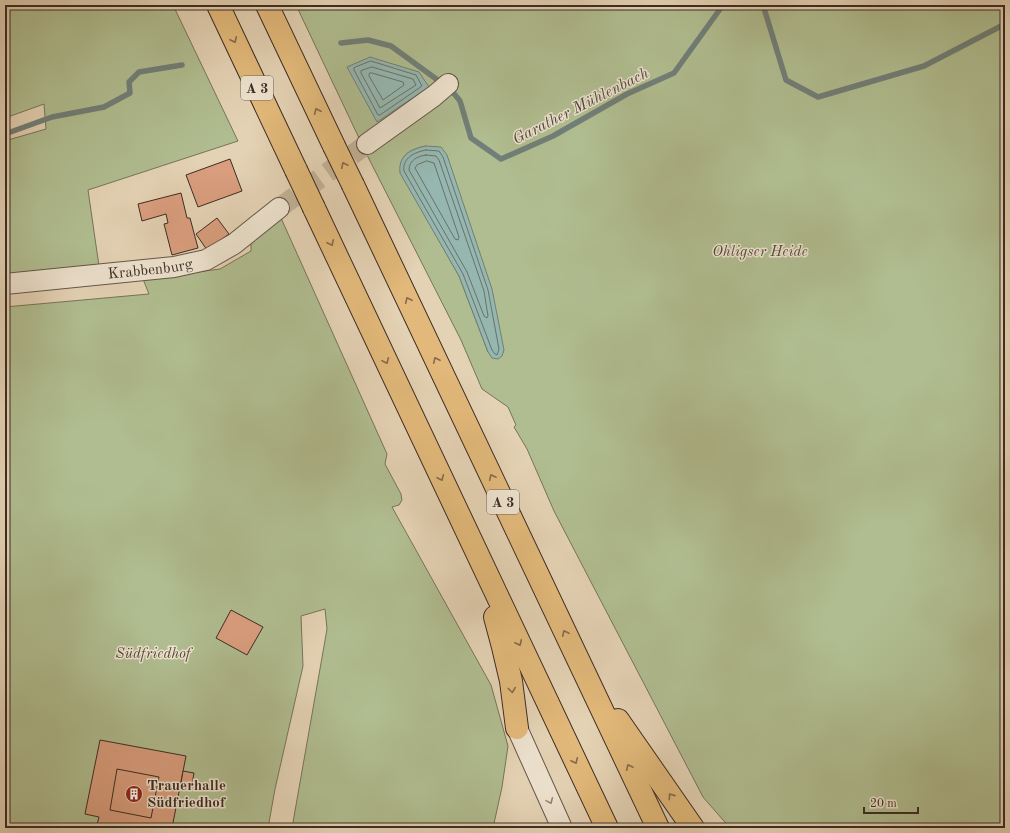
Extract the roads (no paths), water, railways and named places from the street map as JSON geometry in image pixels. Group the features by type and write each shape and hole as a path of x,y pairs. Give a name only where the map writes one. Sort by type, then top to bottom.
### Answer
{"highway":[{"name":"A 3","path":"218,5 607,828"},
{"name":"A 3","path":"267,5 658,828"},
{"path":"455,507 491,605 504,647 511,681 517,728"},
{"path":"582,668 693,828"}],"lane":[{"path":"367,144 434,96 448,84"},
{"name":"Krabbenburg","path":"5,284 174,267 206,260 234,244 279,208"},
{"path":"517,728 562,828"}],"water":[{"path":"370,57 419,72 429,87 377,122 347,67"},
{"path":"426,146 441,147 447,155 492,289 504,350 502,356 498,359 492,358 488,352 459,276 400,173 403,157 415,149"}],"waterway":[{"name":"Garather Mühlenbach","path":"452,91 460,101 471,138 501,159 553,136 627,94 674,73 723,5"},
{"path":"763,5 786,80 818,97 924,66 1005,24"},
{"name":"Garather Mühlenbach","path":"341,43 368,40 391,46 439,81"},
{"name":"Garather Mühlenbach","path":"5,134 52,117 104,107 130,93 129,82 139,72 182,65"}],"tunnel":[{"path":"279,208 367,144"}],"place":[{"name":"Trauerhalle Südfriedhof","path":"134,794"}],"park label":[{"name":"Ohligser Heide","path":"760,251"},
{"name":"Südfriedhof","path":"153,653"}]}
